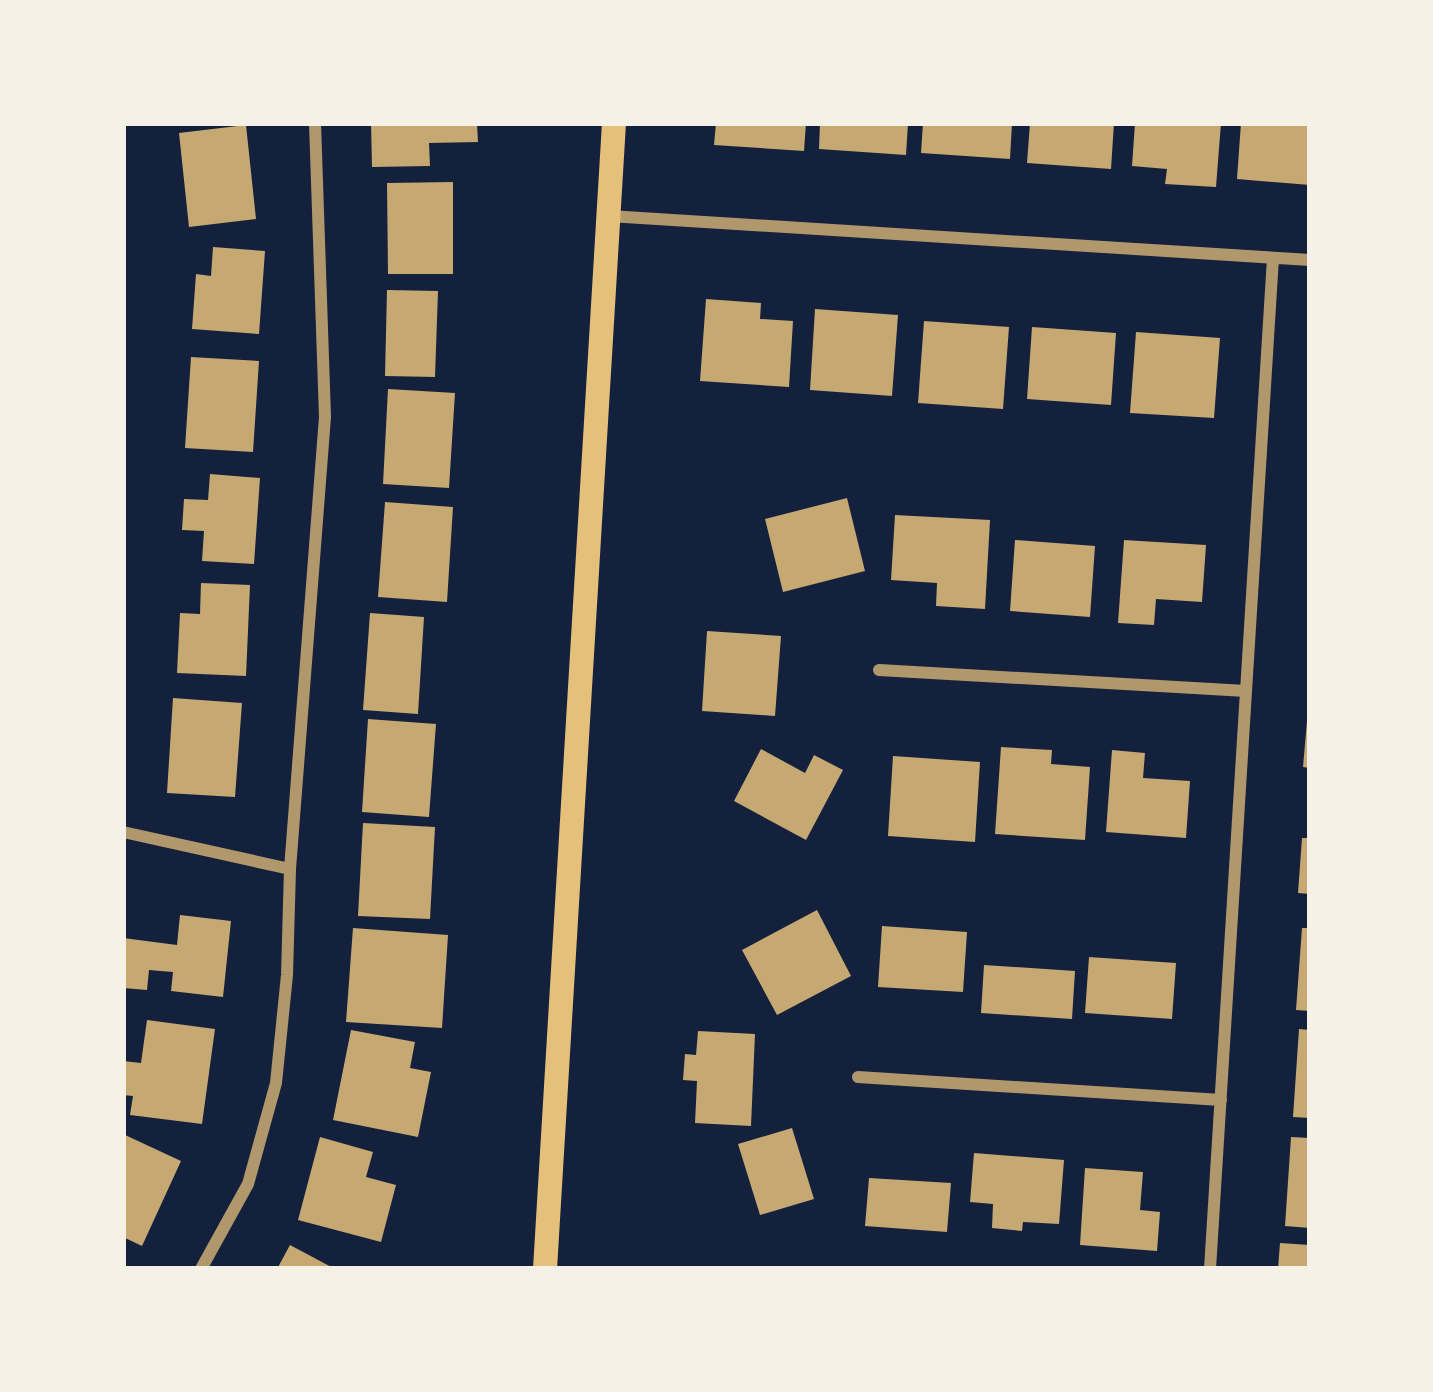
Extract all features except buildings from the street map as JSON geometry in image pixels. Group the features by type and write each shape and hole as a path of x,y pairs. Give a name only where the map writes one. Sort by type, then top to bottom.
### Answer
{"main road":[{"path":"545,1269 614,123"}],"street":[{"path":"201,1269 248,1184 276,1083 287,975 290,869 325,417 315,123"},
{"path":"609,216 1310,260"},
{"path":"1210,1269 1273,258"},
{"path":"879,670 1246,692"},
{"path":"123,832 290,869"},
{"path":"858,1077 1221,1100"}]}
